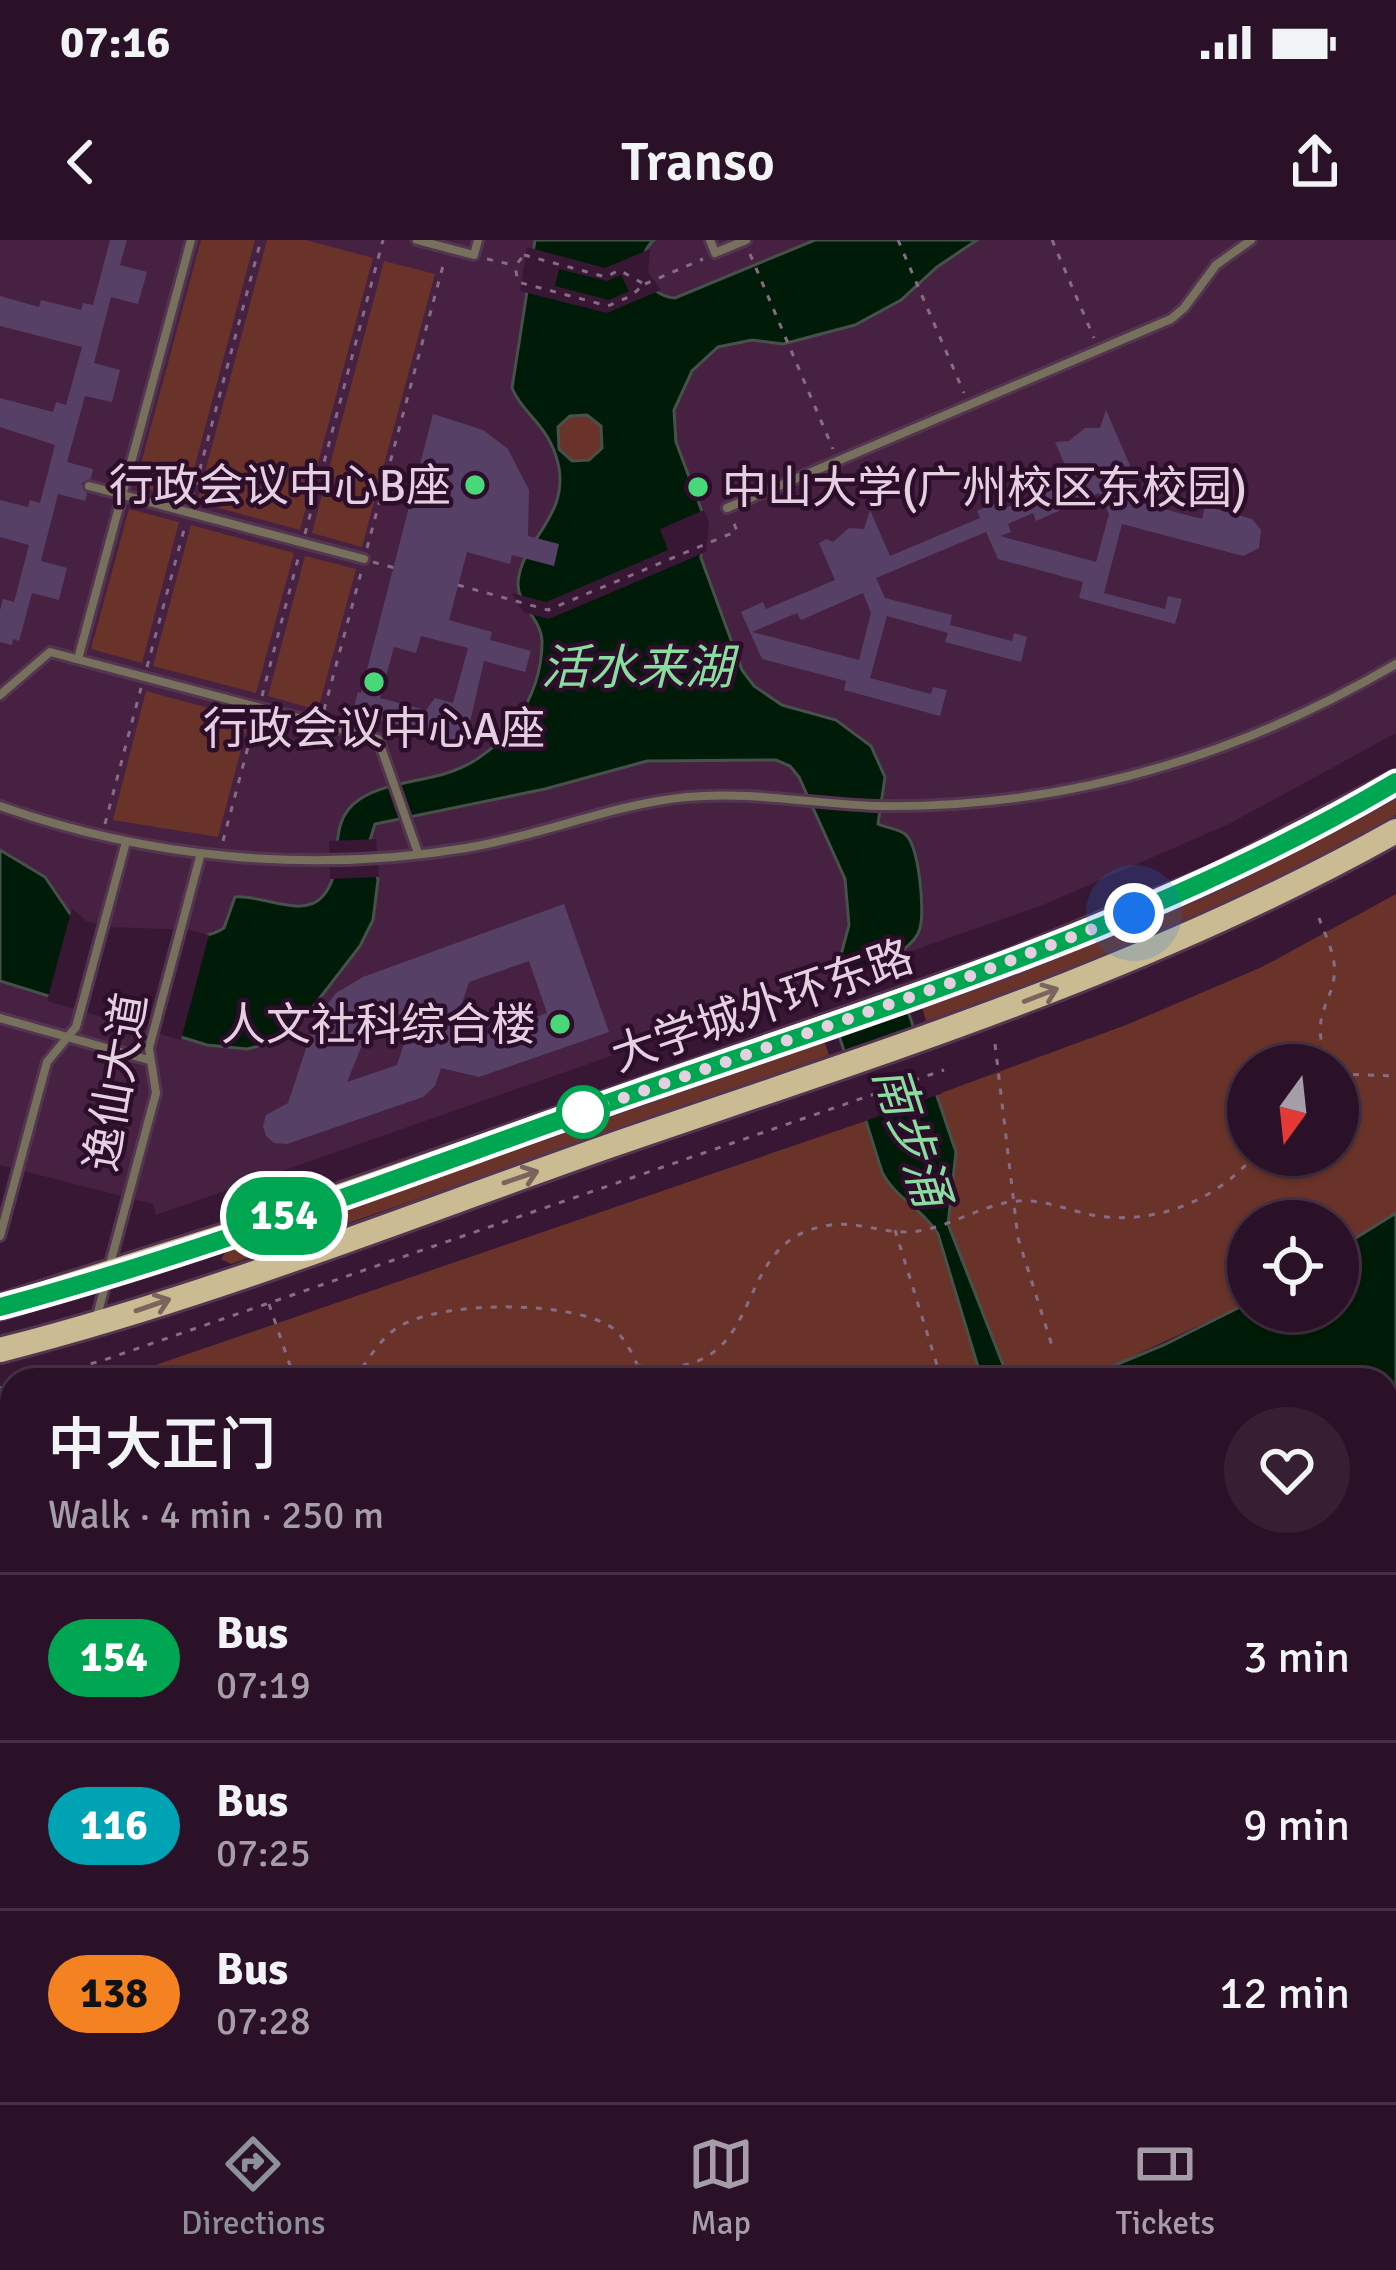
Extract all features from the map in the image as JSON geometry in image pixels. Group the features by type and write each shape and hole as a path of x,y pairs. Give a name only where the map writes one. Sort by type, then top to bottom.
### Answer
{"main road":[{"name":"大学城外环东路","path":"0,1307 107,1276 1105,926 1217,877 1396,782"},
{"name":"大学城外环东路","path":"0,1350 95,1323 1079,981 1282,892 1396,831"}],"lane":[{"path":"78,659 191,240"},
{"path":"417,240 474,255 478,240"},
{"path":"710,240 716,254 745,240"},
{"path":"727,508 1179,314 1216,265 1251,240"},
{"path":"89,486 364,560"},
{"path":"0,695 50,652 377,739 418,854"},
{"path":"0,806 126,842 201,853 329,860 418,854 539,833 672,798 745,795 879,806 985,802 1126,778 1263,733 1396,664"},
{"name":"逸仙大道","path":"0,1236 47,1062 68,1040 80,1013 126,842"},
{"name":"逸仙大道","path":"95,1323 156,1093 149,1060 153,1033 201,853"},
{"path":"0,1018 149,1060"}],"path":[{"path":"102,836 261,240"},
{"path":"745,240 838,460"},
{"path":"898,240 969,405"},
{"path":"1052,240 1100,349"},
{"path":"320,724 447,248"},
{"path":"514,266 518,282 608,306 644,284 716,254"},
{"path":"514,266 524,255 606,277 619,270 644,284"},
{"path":"492,260 514,266"},
{"path":"458,585 548,610 737,531 727,508"},
{"path":"364,560 394,568"},
{"path":"1319,917 1335,966 1320,1018 1320,1044"},
{"path":"995,1044 1018,1238 1054,1352"},
{"path":"76,1368 944,1070"},
{"path":"1359,1075 1396,1076"},
{"path":"678,1368 712,1355 731,1338 760,1275 789,1242 823,1226 856,1224 909,1232 1028,1200 1121,1218 1180,1210 1233,1176"},
{"path":"896,1230 938,1365"},
{"path":"269,1304 291,1368"},
{"path":"362,1368 402,1325 475,1307 559,1312 595,1321 612,1328 638,1366 651,1368"}],"shaded area":[{"name":"中山大学(广州校区东校园)","path":"0,240 1396,240 1396,733 1229,824 1043,905 156,1215 153,1204 0,1165"},
{"path":"201,240 255,240 186,499 135,486"},
{"path":"267,240 306,240 373,258 300,530 197,502"},
{"path":"384,261 435,274 362,547 312,533"},
{"path":"580,414 597,421 604,438 597,455 580,462 563,455 556,438 563,421"},
{"path":"129,509 179,522 142,663 91,649"},
{"path":"191,525 294,553 256,693 153,666"},
{"path":"305,556 356,569 318,710 268,696"},
{"path":"146,691 249,719 218,837 113,820"},
{"path":"1396,798 1396,815 1224,903 1107,954 926,1021 922,1007 1164,914 1282,860"},
{"path":"1396,894 1396,1213 1359,1236 1359,1200 1227,1200 1227,1313 1105,1368 147,1368 854,1125 1126,1025 1262,967"},
{"path":"824,1041 829,1055 231,1264 221,1259 227,1250"}],"water":[{"name":"活水来湖","path":"535,240 654,240 643,257 645,276 656,291 675,298 815,240 977,240 901,300 855,325 783,344 752,340 718,347 692,371 674,410 676,442 703,514 701,558 742,670 754,686 782,705 836,720 871,746 885,777 878,824 905,834 914,851 920,878 920,928 896,959 895,973 956,1152 948,1224 1004,1368 978,1368 938,1234 882,1172 833,1016 833,984 849,925 845,879 799,777 776,760 647,761 545,789 375,824 370,840 378,880 373,920 360,946 316,1003 293,1031 275,1042 247,1049 207,1045 0,981 0,850 45,877 75,921 151,936 209,935 224,928 235,897 293,906 314,903 330,885 342,821 360,799 467,765 501,739 527,704 540,662 541,633 518,583 528,552 553,510 560,477 551,444 512,388","holes":["587,415 601,426 602,448 589,460 572,461 559,449 558,427 570,416"]},
{"path":"1396,1213 1396,1368 1108,1368 1227,1314 1227,1332 1359,1332 1359,1236"}],"pier":[{"path":"527,247 605,268 650,249 648,272 661,290 607,313 520,291","holes":["559,269 607,281 621,275 629,291 609,300 555,286"]},
{"path":"704,510 709,523 706,552 549,619 523,612 512,593 546,602 668,550 660,529"},
{"path":"376,839 379,877 330,879 329,841"},
{"path":"72,908 86,921 109,927 209,935 181,1040 47,1001"},
{"path":"903,955 901,971 914,1010 833,1038 827,1017 828,981"},
{"path":"919,1024 943,1093 860,1123 838,1052"}],"building":[{"path":"110,240 127,240 120,265 147,272 138,304 111,297 94,363 120,370 112,402 85,396 67,462 93,469 91,478 81,483 85,501 58,494 41,561 67,568 59,600 32,593 19,641 13,639 12,645 0,642 3,599 14,602 29,545 0,537 0,500 28,507 30,500 40,503 55,445 0,427 0,398 53,412 56,402 66,405 82,347 0,326 0,296 39,307 41,300 81,310 83,303 93,305"},
{"path":"1106,410 1132,470 1113,478 1122,498 1202,519 1205,506 1252,519 1261,530 1259,548 1243,556 1122,524 1104,593 1165,609 1168,596 1182,599 1175,624 1079,598 1083,582 998,559 986,532 876,578 885,598 952,615 950,625 1012,641 1014,633 1027,637 1021,662 945,642 948,633 887,616 870,678 931,694 933,687 947,690 940,716 844,690 846,681 762,659 741,612 763,602 766,609 835,580 819,543 833,542 849,528 864,529 870,510 890,556 980,518 977,511 998,502 1001,510 1071,479 1055,442 1069,441 1085,428 1100,428","holes":["1099,493 1109,514 1096,562 1000,536 1011,532 1008,524 1033,513 1036,521","863,593 871,613 859,660 752,632 797,613 801,620"]},
{"path":"433,414 483,430 508,449 529,490 528,536 559,544 554,566 512,555 510,564 467,552 449,620 492,632 490,640 531,651 525,672 484,661 465,744 352,714","holes":["421,636 468,648 453,703 435,698 426,710 380,698 394,647 416,653"]},
{"name":"人文社科综合楼","path":"564,904 609,1032 479,1077 441,1068 435,1086 423,1097 287,1144 274,1143 263,1126 266,1115 288,1103 315,1021 336,993 363,977","holes":["529,961 547,1013 475,1038 453,1031 469,982","414,1012 397,1065 347,1082 367,1033"]}],"bus line":[{"name":"154","path":"0,1307 222,1237 1007,963 1217,877 1396,782"}],"place":[{"name":"行政会议中心B座","path":"475,485"},
{"name":"中山大学(广州校区东校园)","path":"698,487"},
{"name":"行政会议中心A座","path":"374,682"},
{"name":"人文社科综合楼","path":"560,1024"}],"route":[{"path":"583,1112 973,975 1134,913"}],"water label":[{"name":"南步涌","path":"912,1136"}]}
